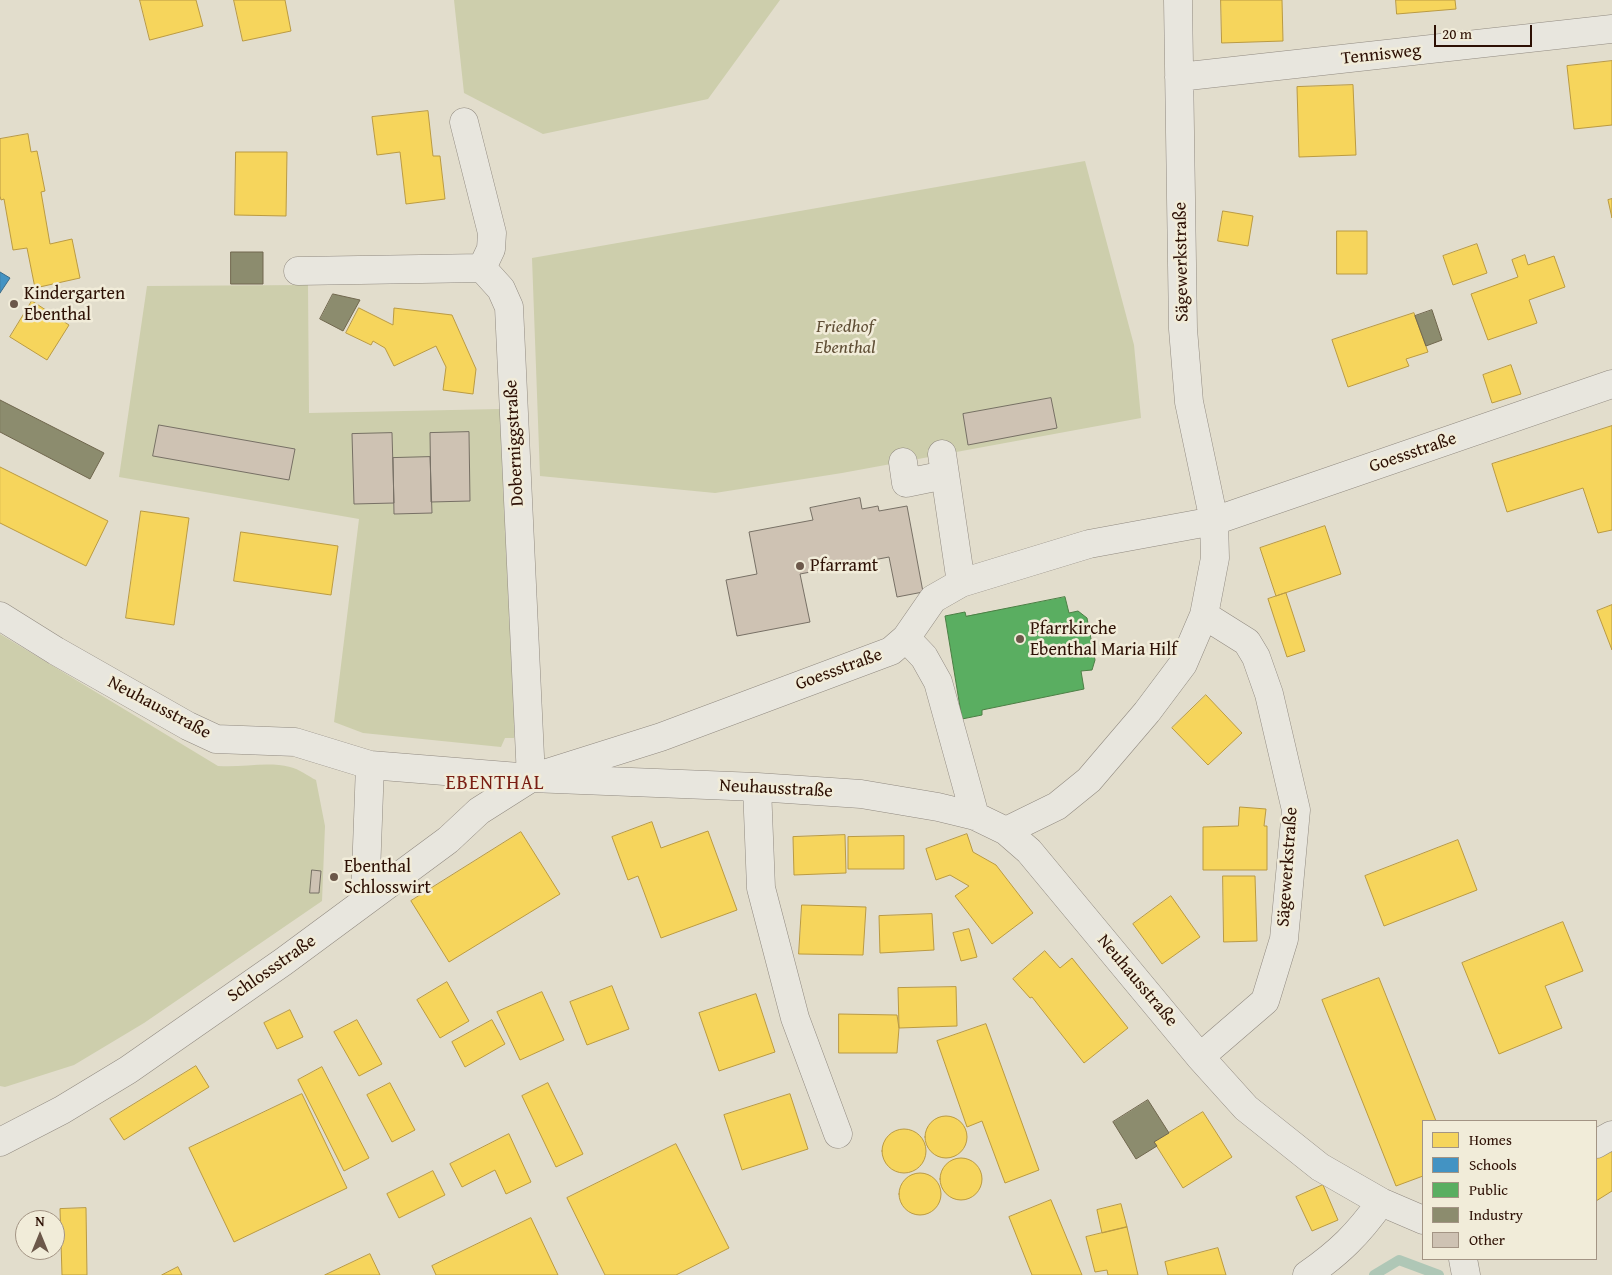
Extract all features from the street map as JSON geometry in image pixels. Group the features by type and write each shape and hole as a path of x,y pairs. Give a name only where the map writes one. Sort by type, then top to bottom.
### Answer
{"street":[{"name":"Sägewerkstraße","path":"1178,0 1184,329 1188,393 1196,443 1214,521"},
{"name":"Tennisweg","path":"1179,77 1612,29"},
{"path":"298,271 482,268 491,249 492,233 464,122"},
{"name":"Doberniggstraße","path":"482,268 501,289 508,307 531,778"},
{"name":"Goessstraße","path":"531,778 661,737 891,651 906,638 933,599 961,583 1089,544 1214,521 1612,384"},
{"path":"903,462 906,482 943,465 961,583"},
{"path":"1006,830 1057,806 1088,780 1147,712 1183,664 1204,615 1215,558 1214,521"},
{"name":"Sägewerkstraße","path":"1200,1057 1264,1001 1284,939 1296,810 1269,694 1256,657 1247,642 1204,615"},
{"name":"Neuhausstraße","path":"0,616 89,670 188,726 216,739 295,742 370,765 531,778 757,787 861,794 938,807 975,816 1006,830 1029,851 1200,1057 1246,1108 1320,1167 1381,1202 1422,1220"},
{"path":"906,638 924,657 938,682 975,816"},
{"path":"365,901 370,765"},
{"name":"Schlossstraße","path":"0,1142 62,1110 128,1070 448,840 479,811 531,778"},
{"path":"757,787 761,888 795,1018 838,1134"},
{"path":"1597,1143 1612,1135"},
{"path":"1307,1275 1331,1259 1357,1235 1381,1202"},
{"path":"1463,1260 1466,1275"}],"green space":[{"path":"454,0 780,0 708,99 543,134 464,93"},
{"name":"Friedhof Ebenthal","path":"1085,161 1134,345 1141,418 842,473 715,493 540,476 532,258"},
{"path":"308,285 309,413 500,409 515,722 514,738 505,738 501,747 363,733 334,722 359,519 119,477 147,286"},
{"path":"0,634 218,766 281,765 297,769 316,780 325,826 322,901 144,1023 74,1065 5,1087 0,1086"}],"building: Homes":[{"path":"140,0 196,0 203,26 150,40"},
{"path":"234,0 285,0 291,31 243,41"},
{"path":"1221,0 1282,0 1283,41 1222,43"},
{"path":"1396,0 1455,0 1456,9 1397,14"},
{"path":"1612,61 1612,125 1574,129 1567,66"},
{"path":"1353,85 1356,155 1299,157 1297,87"},
{"path":"428,111 433,156 440,156 445,199 406,204 400,152 377,155 372,117"},
{"path":"28,134 31,152 37,151 45,191 41,192 50,244 72,239 80,278 35,288 27,248 13,250 4,199 1,200 0,196 0,139"},
{"path":"236,152 287,152 286,216 235,215"},
{"path":"1612,199 1612,218 1608,200"},
{"path":"1223,211 1253,216 1248,246 1218,241"},
{"path":"1337,231 1367,231 1367,274 1337,274"},
{"path":"1477,244 1487,273 1453,285 1443,256"},
{"path":"1525,255 1528,265 1554,256 1565,287 1529,300 1537,323 1488,340 1471,294 1518,277 1512,260"},
{"path":"32,301 69,325 47,360 10,337"},
{"path":"359,308 393,325 394,308 452,315 476,369 473,394 443,390 446,367 436,346 394,366 385,348 373,341 371,345 346,333"},
{"path":"1414,313 1428,352 1406,359 1409,366 1348,387 1332,340"},
{"path":"1511,365 1521,394 1492,403 1483,375"},
{"path":"1612,426 1612,530 1598,533 1583,488 1507,512 1492,464"},
{"path":"0,467 108,521 86,566 0,523"},
{"path":"141,511 189,518 174,625 126,618"},
{"path":"1325,526 1341,574 1276,596 1260,548"},
{"path":"241,532 338,546 331,595 234,581"},
{"path":"1286,593 1305,651 1287,657 1268,599"},
{"path":"1612,605 1612,650 1597,611"},
{"path":"1206,695 1242,733 1208,765 1172,728"},
{"path":"1240,807 1266,809 1264,826 1267,826 1267,870 1203,870 1203,827 1238,826"},
{"path":"652,822 661,848 708,831 737,910 661,938 638,876 628,880 612,837"},
{"path":"521,832 560,894 449,962 411,901"},
{"path":"967,834 973,852 996,865 1033,913 992,944 955,896 969,886 950,875 936,880 926,849"},
{"path":"845,835 846,873 794,875 793,837"},
{"path":"904,836 904,869 848,869 848,837"},
{"path":"1458,840 1477,890 1384,926 1365,876"},
{"path":"1223,876 1255,876 1257,941 1224,942"},
{"path":"1171,896 1200,937 1162,964 1133,924"},
{"path":"802,905 866,907 863,955 799,954"},
{"path":"932,914 934,950 880,953 879,916"},
{"path":"1563,922 1583,971 1545,986 1562,1028 1499,1054 1462,963"},
{"path":"969,929 977,957 961,961 953,933"},
{"path":"1045,951 1060,968 1072,958 1128,1028 1084,1063 1032,997 1030,998 1013,979"},
{"path":"1379,978 1436,1120 1422,1120 1422,1176 1396,1186 1322,1000"},
{"path":"447,982 469,1021 440,1038 417,1000"},
{"path":"612,986 629,1029 587,1045 570,1002"},
{"path":"956,987 957,1026 899,1028 898,988"},
{"path":"542,992 564,1040 520,1060 497,1012"},
{"path":"756,994 775,1052 719,1071 699,1013"},
{"path":"290,1010 303,1037 277,1049 264,1023"},
{"path":"839,1014 897,1015 899,1028 897,1053 839,1053"},
{"path":"357,1020 382,1064 359,1076 334,1032"},
{"path":"492,1020 505,1044 465,1067 452,1042"},
{"path":"986,1024 1039,1170 1005,1183 982,1121 967,1127 937,1041"},
{"path":"196,1066 209,1087 124,1140 110,1119"},
{"path":"322,1067 369,1158 344,1171 298,1080"},
{"path":"390,1083 415,1130 392,1142 367,1095"},
{"path":"548,1083 583,1154 556,1167 522,1096"},
{"path":"302,1094 347,1188 234,1242 189,1148"},
{"path":"790,1094 808,1149 742,1170 724,1115"},
{"path":"1203,1112 1232,1157 1183,1188 1154,1142"},
{"path":"950,1116 958,1119 964,1125 967,1137 964,1149 958,1155 942,1158 934,1155 928,1149 925,1133 928,1125 934,1119"},
{"path":"904,1129 916,1133 922,1139 926,1151 922,1163 916,1169 904,1173 892,1169 886,1163 882,1151 886,1139 892,1133"},
{"path":"509,1134 531,1182 506,1194 495,1170 462,1187 450,1164"},
{"path":"676,1144 729,1248 676,1275 605,1275 567,1198"},
{"path":"1612,1145 1612,1191 1597,1200 1597,1154"},
{"path":"965,1158 973,1161 979,1167 982,1179 979,1191 973,1197 957,1200 949,1197 943,1191 940,1175 943,1167 949,1161"},
{"path":"433,1171 445,1195 399,1218 387,1194"},
{"path":"924,1173 932,1176 938,1182 941,1194 938,1206 932,1212 916,1215 908,1212 902,1206 899,1190 902,1182 908,1176"},
{"path":"1323,1185 1338,1220 1312,1231 1296,1197"},
{"path":"1051,1200 1082,1275 1032,1275 1009,1217"},
{"path":"1121,1204 1127,1227 1102,1233 1097,1210"},
{"path":"86,1208 87,1275 62,1275 62,1260 65,1260 65,1210 60,1209"},
{"path":"531,1218 558,1275 436,1275 432,1266"},
{"path":"1127,1227 1138,1275 1108,1275 1107,1270 1095,1272 1086,1237"},
{"path":"1218,1248 1226,1275 1168,1275 1165,1262"},
{"path":"370,1254 380,1275 325,1275"},
{"path":"178,1267 182,1275 162,1275"}],"building: Schools":[{"path":"0,272 10,278 0,293"}],"building: Public":[{"name":"Pfarrkirche Ebenthal Maria Hilf","path":"1065,597 1069,613 1078,611 1087,618 1095,660 1092,670 1081,671 1084,689 982,710 982,715 962,719 945,616 965,612 966,616"}],"building: Industry":[{"path":"231,252 263,252 263,284 231,284"},
{"path":"333,294 360,300 343,331 320,319"},
{"path":"1432,310 1442,340 1426,346 1415,316"},
{"path":"0,400 104,453 90,479 0,432"},
{"path":"1148,1100 1169,1133 1154,1142 1157,1146 1136,1159 1113,1122"}],"building: Other":[{"path":"1051,398 1057,428 968,445 963,414"},
{"path":"159,425 295,449 289,480 153,456"},
{"path":"469,432 470,501 431,502 430,433"},
{"path":"392,433 394,503 354,504 352,434"},
{"path":"430,457 432,513 394,514 393,458"},
{"name":"Pfarramt","path":"860,498 862,509 878,506 879,511 907,506 923,592 897,597 889,557 800,574 810,622 737,636 726,580 757,574 749,532 813,520 810,508"},
{"path":"312,870 321,871 319,893 310,893"}],"waterway":[{"path":"1374,1275 1399,1260 1439,1275"}],"place":[{"name":"Kindergarten Ebenthal","path":"14,304"},
{"name":"Pfarramt","path":"800,566"},
{"name":"Pfarrkirche Ebenthal Maria Hilf","path":"1020,639"},
{"name":"Ebenthal Schlosswirt","path":"334,877"}],"district":[{"name":"EBENTHAL","path":"495,784"}]}
